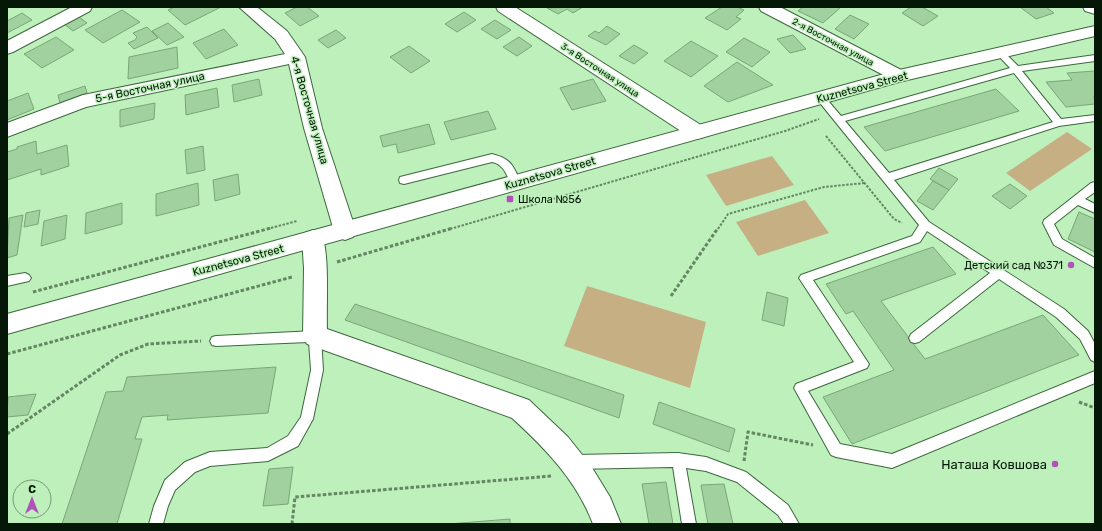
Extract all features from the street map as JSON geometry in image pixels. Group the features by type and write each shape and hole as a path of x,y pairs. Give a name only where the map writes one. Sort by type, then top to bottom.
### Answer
{"street":[{"path":"7,48 84,7"},
{"name":"4-я Восточная улица","path":"247,7 281,35 296,57 313,128 345,231"},
{"name":"3-я Восточная улица","path":"504,7 697,132"},
{"name":"2-я Восточная улица","path":"767,7 898,76"},
{"path":"1091,7 1095,9"},
{"name":"Kuznetsova Street","path":"7,324 898,76 1095,31"},
{"name":"5-я Восточная улица","path":"7,130 83,101 296,57"},
{"path":"312,240 315,268 315,336 520,409 541,427 577,468 601,508 607,524"}],"lane":[{"path":"999,52 1016,69 1059,123"},
{"path":"836,117 1016,69 1079,59 1095,58"},
{"path":"821,98 887,178 923,229 998,273 1060,313 1084,335 1095,356"},
{"path":"887,178 1059,123 1095,118"},
{"path":"404,180 492,158 501,160 508,167 516,183"},
{"path":"1095,186 1048,223 1058,242 1095,263"},
{"path":"1077,200 1095,209"},
{"path":"923,229 916,239 805,278 863,364 800,388 836,450 892,461 1095,377"},
{"path":"915,338 998,273"},
{"path":"7,281 25,278"},
{"path":"156,524 161,506 170,485 190,467 210,459 268,454 293,441 306,419 316,370 315,336 216,341"},
{"path":"577,468 678,460 706,464 741,477 783,510 792,524"},
{"path":"678,460 689,524"}],"path":[{"path":"7,354 294,277 315,268 836,117"},
{"path":"826,136 894,219 923,229"},
{"path":"672,296 728,214 824,187 865,183"},
{"path":"7,434 120,355 148,344 216,341"},
{"path":"741,477 748,432 836,450"},
{"path":"292,524 295,497 577,468"}],"shaded area":[{"path":"1067,132 1092,149 1030,191 1006,173"},
{"path":"772,156 794,185 726,206 706,175"},
{"path":"805,200 829,233 758,256 736,222"},
{"path":"587,286 706,322 690,388 564,346"}],"building":[{"path":"174,7 221,7 185,25 168,10"},
{"path":"297,7 307,7 319,16 300,26 285,13"},
{"path":"583,7 573,13 567,9 558,14 547,8"},
{"path":"722,7 737,7 744,10 736,17 741,19 727,30 705,18"},
{"path":"803,7 840,8 823,23 798,11"},
{"path":"911,7 922,7 938,16 923,26 902,13"},
{"path":"1020,7 1046,7 1054,13 1036,19"},
{"path":"122,10 140,22 103,43 85,30"},
{"path":"464,12 476,20 457,32 445,24"},
{"path":"22,13 32,20 7,33 7,21"},
{"path":"850,15 869,24 854,39 835,29"},
{"path":"79,17 87,23 73,31 64,24"},
{"path":"495,20 511,30 497,39 481,29"},
{"path":"168,23 184,37 167,45 152,31"},
{"path":"607,26 620,34 606,45 588,36 595,31 599,33"},
{"path":"147,27 158,38 134,49 128,43 135,40 137,37 133,33"},
{"path":"224,29 238,45 206,59 193,43"},
{"path":"336,30 346,38 328,48 318,40"},
{"path":"793,35 806,49 790,53 777,39"},
{"path":"56,37 74,50 42,68 24,54"},
{"path":"519,37 532,46 517,56 503,47"},
{"path":"744,38 770,52 752,67 726,52"},
{"path":"691,41 718,56 691,77 664,61"},
{"path":"634,45 648,53 634,64 619,56"},
{"path":"409,46 430,61 411,73 390,57"},
{"path":"177,47 178,68 128,79 129,57"},
{"path":"737,62 773,85 728,102 704,86"},
{"path":"1095,71 1095,104 1066,107 1046,82 1072,80 1067,73"},
{"path":"259,79 262,95 234,102 232,85"},
{"path":"593,79 606,101 572,110 560,88"},
{"path":"85,86 87,93 60,103 58,95"},
{"path":"217,88 219,107 186,115 185,95"},
{"path":"996,89 1019,111 885,151 864,127"},
{"path":"28,93 34,109 7,120 7,101"},
{"path":"155,103 154,119 120,127 120,110"},
{"path":"488,111 496,129 451,140 444,122"},
{"path":"429,124 435,144 398,153 396,144 383,147 380,136"},
{"path":"36,141 37,154 67,145 69,166 41,175 41,169 7,180 7,152"},
{"path":"203,146 205,170 187,174 185,150"},
{"path":"939,168 958,179 949,190 930,179"},
{"path":"238,174 240,194 215,201 213,180"},
{"path":"933,181 949,190 933,210 917,201"},
{"path":"198,183 199,205 156,216 156,194"},
{"path":"1010,184 1027,196 1010,209 992,196"},
{"path":"122,203 122,224 85,234 86,213"},
{"path":"40,210 38,224 24,227 26,213"},
{"path":"1079,212 1095,219 1095,252 1068,239"},
{"path":"23,215 17,255 7,258 9,218"},
{"path":"67,215 65,239 41,246 44,221"},
{"path":"933,247 956,274 881,301 925,359 1043,315 1079,355 852,444 823,397 894,370 853,311 846,314 826,284"},
{"path":"767,292 788,298 784,326 762,320"},
{"path":"355,304 624,395 619,418 345,320"},
{"path":"276,367 268,413 167,420 168,415 142,417 135,439 142,439 117,524 62,524 106,392 123,391 127,377"},
{"path":"36,394 28,415 7,417 8,397"},
{"path":"659,402 735,429 729,452 653,424"},
{"path":"293,467 288,504 263,506 269,469"},
{"path":"666,482 673,524 649,524 642,484"},
{"path":"724,484 733,524 708,524 701,485"},
{"path":"510,519 510,524 448,524"}],"place":[{"name":"Школа №56","path":"510,199"},
{"name":"Детский сад №371","path":"1071,265"},
{"name":"Наташа Ковшова","path":"1055,464"}]}
